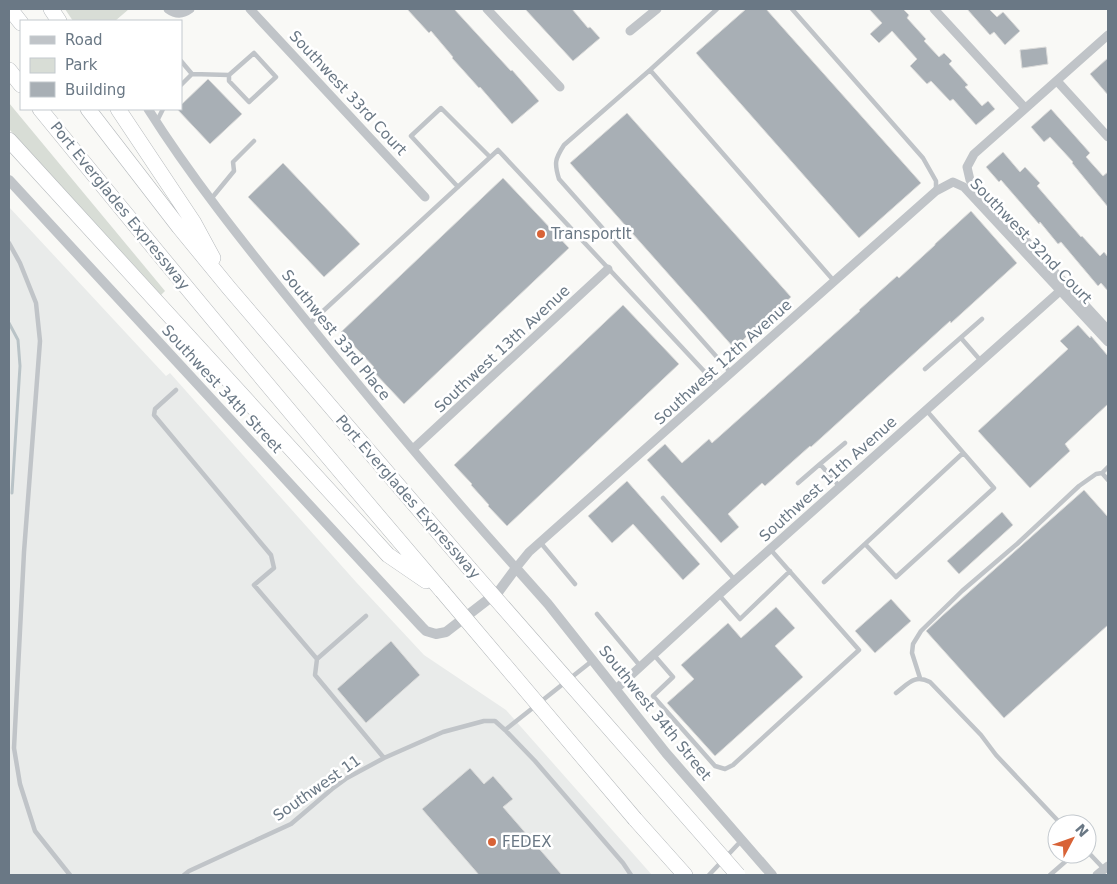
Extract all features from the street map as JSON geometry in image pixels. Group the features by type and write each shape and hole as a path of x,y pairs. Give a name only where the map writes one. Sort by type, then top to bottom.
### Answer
{"highway":[{"path":"10,9 20,22"},
{"path":"51,9 58,20"},
{"path":"9,70 20,85"},
{"name":"Port Everglades Expressway","path":"41,110 266,385 635,819 685,875"},
{"name":"Port Everglades Expressway","path":"89,110 179,227 230,288 469,568 738,875"},
{"path":"119,110 194,223 230,288"},
{"path":"9,140 388,555 442,591"}],"street":[{"path":"168,9 172,12 183,13 190,9"},
{"name":"Southwest 33rd Court","path":"250,9 426,197"},
{"path":"487,9 560,87"},
{"path":"630,31 657,9"},
{"path":"934,9 1025,108 1108,35"},
{"path":"1057,80 1108,137"},
{"name":"Southwest 32nd Court","path":"1025,108 974,154 967,167 970,180 1108,330"},
{"name":"Southwest 33rd Place","path":"149,110 211,199 258,261 348,372 516,568"},
{"name":"Southwest 34th Street","path":"9,180 422,627 430,633 446,632 499,591 516,568 548,604 666,753 772,875"},
{"name":"Southwest 12th Avenue","path":"516,568 540,542 834,281 936,191 953,182"},
{"name":"Southwest 32nd Court","path":"953,182 964,187 1108,342"},
{"name":"Southwest 13th Avenue","path":"413,449 608,268"},
{"name":"Southwest 11th Avenue","path":"616,689 718,595 1060,291"}],"lane":[{"path":"717,9 564,145 557,156 556,169 559,179 730,373"},
{"path":"792,9 923,158 936,181 936,191"},
{"path":"182,84 192,74 229,75 254,53 276,77 249,102 229,81 229,75"},
{"path":"182,62 192,74"},
{"path":"650,70 834,281"},
{"path":"458,187 411,136 441,108 490,157"},
{"path":"157,122 163,110"},
{"path":"211,199 227,182 234,171 233,162 254,141"},
{"path":"309,324 498,150 717,385"},
{"path":"9,243 20,263 36,302 40,341 24,552 14,748 20,784 36,830 52,854 70,875"},
{"path":"925,369 982,318"},
{"path":"961,338 981,361"},
{"path":"176,390 155,409 154,415 271,555 274,568 254,585 317,659"},
{"path":"864,544 896,577 994,488 926,410"},
{"path":"798,483 844,443"},
{"path":"824,582 963,453"},
{"path":"820,464 840,487"},
{"path":"920,678 912,654 913,644 921,631 962,591 1017,544 1079,486 1096,474 1102,473 1108,467"},
{"path":"1102,473 1108,480"},
{"path":"662,498 735,580"},
{"path":"540,542 575,584"},
{"path":"654,655 674,677 653,696 715,766 725,769 733,765 858,650 770,549"},
{"path":"718,595 740,619 790,571"},
{"path":"597,614 641,667"},
{"path":"366,616 317,659 315,675 384,758"},
{"path":"593,660 506,730 623,863 631,875"},
{"path":"896,693 915,679 920,678 930,682 981,735 1052,814"},
{"name":"Southwest 11","path":"184,875 291,824 347,778 384,758 443,732 484,721 495,721 506,730"},
{"path":"709,875 742,840"},
{"path":"1050,875 1063,864"}],"shaded area":[{"path":"9,207 166,376 170,373 356,582 424,655 506,710 652,875 9,875"}],"green space":[{"path":"65,9 129,9 116,20 72,20"},
{"path":"9,103 165,291 161,295 9,129"}],"building":[{"path":"407,9 454,9 539,101 512,124 452,58 431,31 429,33"},
{"path":"525,9 572,9 588,28 590,27 600,38 573,61"},
{"path":"746,9 766,9 921,183 859,238 696,53"},
{"path":"869,9 903,9 909,15 907,18 926,39 924,41 939,57 944,53 952,61 949,64 968,85 965,87 982,106 988,101 995,109 976,125 953,99 950,101 931,81 927,84 910,66 917,59 892,31 879,43 870,34 882,23"},
{"path":"967,9 989,9 997,17 1003,12 1020,31 1005,45 994,32 990,35"},
{"path":"1046,47 1048,64 1022,68 1020,50"},
{"path":"1108,58 1108,95 1090,74"},
{"path":"208,79 242,114 210,144 178,110 182,110 182,104"},
{"path":"1051,109 1090,153 1086,157 1103,176 1108,172 1108,207 1073,162 1050,137 1044,142 1031,127"},
{"path":"627,113 791,297 734,348 570,163"},
{"path":"1003,152 1020,172 1025,167 1040,183 1037,186 1100,256 1104,252 1108,257 1108,291 1101,283 1098,286 1061,242 1058,244 1001,180 999,182 986,167"},
{"path":"283,163 360,244 324,277 248,197"},
{"path":"503,178 569,248 404,404 371,369 374,367 341,332"},
{"path":"971,211 1017,263 811,447 765,486 762,483 728,514 739,527 721,543 647,460 665,444 682,463 709,439 712,443 897,276 899,278"},
{"path":"623,305 679,364 507,526 454,465"},
{"path":"1078,325 1090,338 1091,336 1108,356 1108,404 1065,444 1070,451 1030,488 978,431 1068,349 1060,341"},
{"path":"627,481 700,564 683,580 633,524 612,543 588,516"},
{"path":"1084,490 1108,517 1108,625 1004,718 926,631"},
{"path":"1002,512 1013,525 959,574 947,561"},
{"path":"891,599 911,621 875,653 855,631"},
{"path":"776,607 795,628 775,646 803,677 715,756 667,703 694,679 681,665 728,623 741,638"},
{"path":"391,641 420,675 366,723 337,689"},
{"name":"FEDEX","path":"470,768 484,784 493,776 513,799 503,807 562,875 479,875 422,809"}],"waterway":[{"path":"9,323 18,340 20,366 12,493"}],"place":[{"name":"TransportIt","path":"541,234"},
{"name":"FEDEX","path":"492,842"}]}
